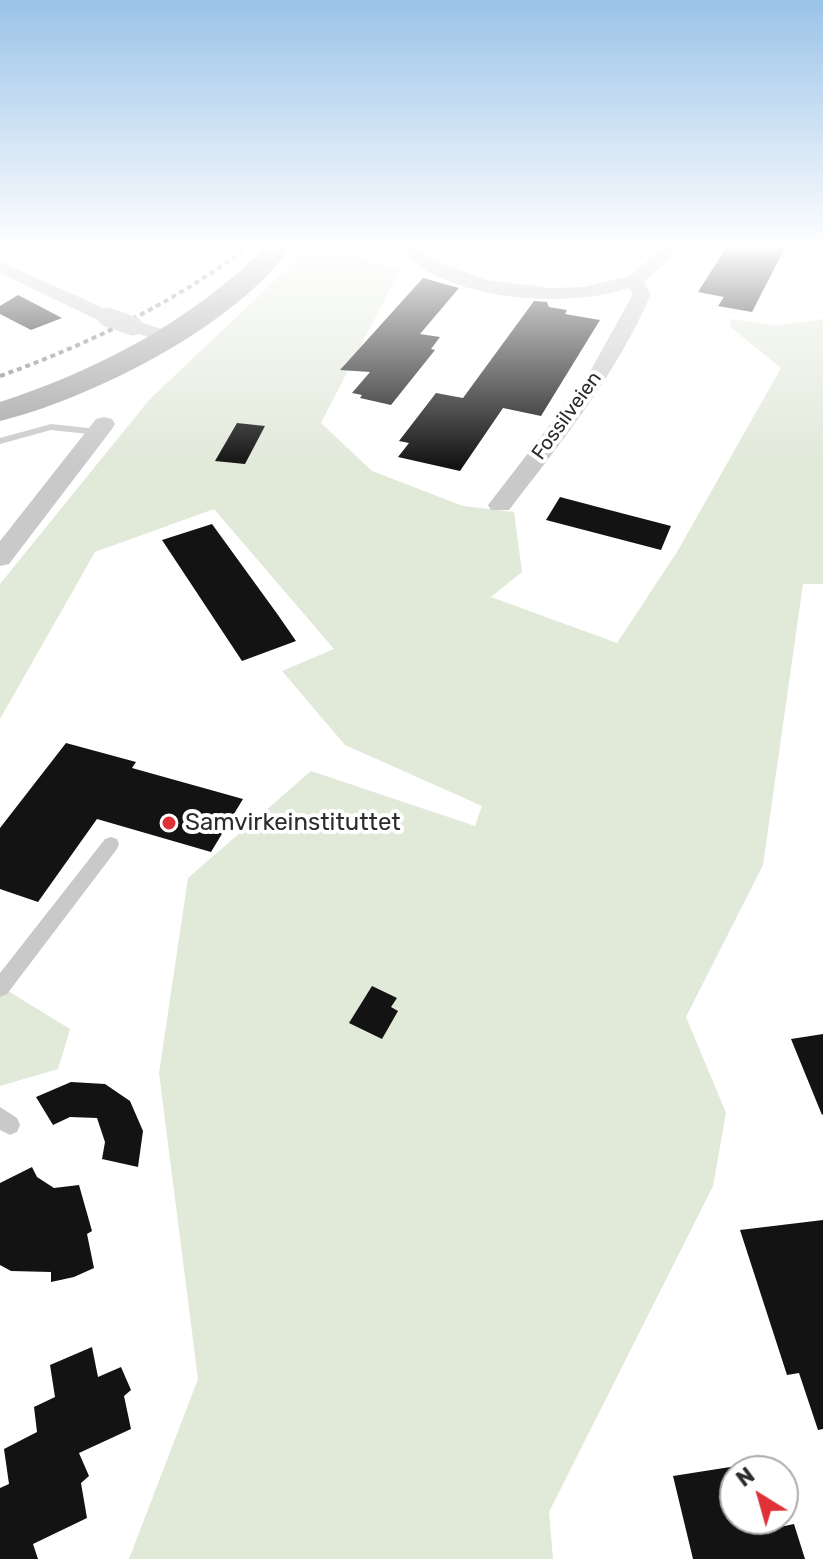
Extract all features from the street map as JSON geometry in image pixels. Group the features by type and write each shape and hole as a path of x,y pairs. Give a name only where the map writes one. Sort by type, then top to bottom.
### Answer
{"main road":[{"path":"0,412 83,383 170,321"},
{"path":"0,399 56,379 152,332"}],"street":[{"path":"118,321 152,332"},
{"name":"Fossilveien","path":"500,505 573,413 632,321"},
{"path":"0,558 101,428"}],"lane":[{"path":"0,441 51,427 101,428"},
{"path":"0,988 111,844"}],"green space":[{"path":"232,321 374,321 321,423 372,471 463,506 514,512 522,572 491,597 617,643 677,552 781,368 729,326 730,321 777,326 823,321 823,584 803,584 763,865 686,1017 726,1113 713,1186 549,1512 553,1559 129,1559 198,1379 159,1073 188,878 311,771 475,826 482,806 345,745 282,671 334,649 214,509 95,552 0,719 0,584 149,400"},
{"path":"0,986 70,1029 58,1069 0,1086"}],"building":[{"path":"13,321 55,321 31,330"},
{"path":"384,321 431,321 420,334 440,337 431,349 435,350 391,405 360,398 362,395 352,393 370,372 340,370"},
{"path":"520,321 600,321 541,416 503,408 460,471 398,457 409,443 399,441 436,393 463,398"},
{"path":"237,423 265,426 245,464 215,461"},
{"path":"560,497 671,526 661,550 546,520"},
{"path":"212,524 296,641 242,661 162,540"},
{"name":"Samvirkeinstituttet","path":"66,743 136,762 132,768 243,799 211,852 97,819 38,902 0,889 0,828"},
{"path":"372,986 397,998 391,1007 398,1011 382,1039 349,1023"},
{"path":"823,1034 823,1114 822,1115 791,1039"},
{"path":"71,1082 105,1084 130,1101 143,1131 138,1167 102,1159 105,1142 97,1118 70,1117 53,1125 36,1097"},
{"path":"32,1167 37,1177 54,1188 79,1185 92,1231 87,1234 94,1268 51,1282 51,1272 11,1271 0,1265 0,1183"},
{"path":"823,1220 823,1429 818,1430 799,1373 787,1375 740,1230"},
{"path":"92,1347 98,1377 121,1367 131,1390 124,1396 131,1429 79,1453 89,1476 81,1483 87,1518 33,1544 38,1559 0,1559 0,1488 9,1484 4,1449 37,1432 34,1407 55,1397 50,1365"},
{"path":"719,1469 719,1535 797,1535 805,1559 693,1559 673,1476"}],"railway":[{"path":"0,376 128,321"}],"place":[{"name":"Samvirkeinstituttet","path":"169,823"}]}
